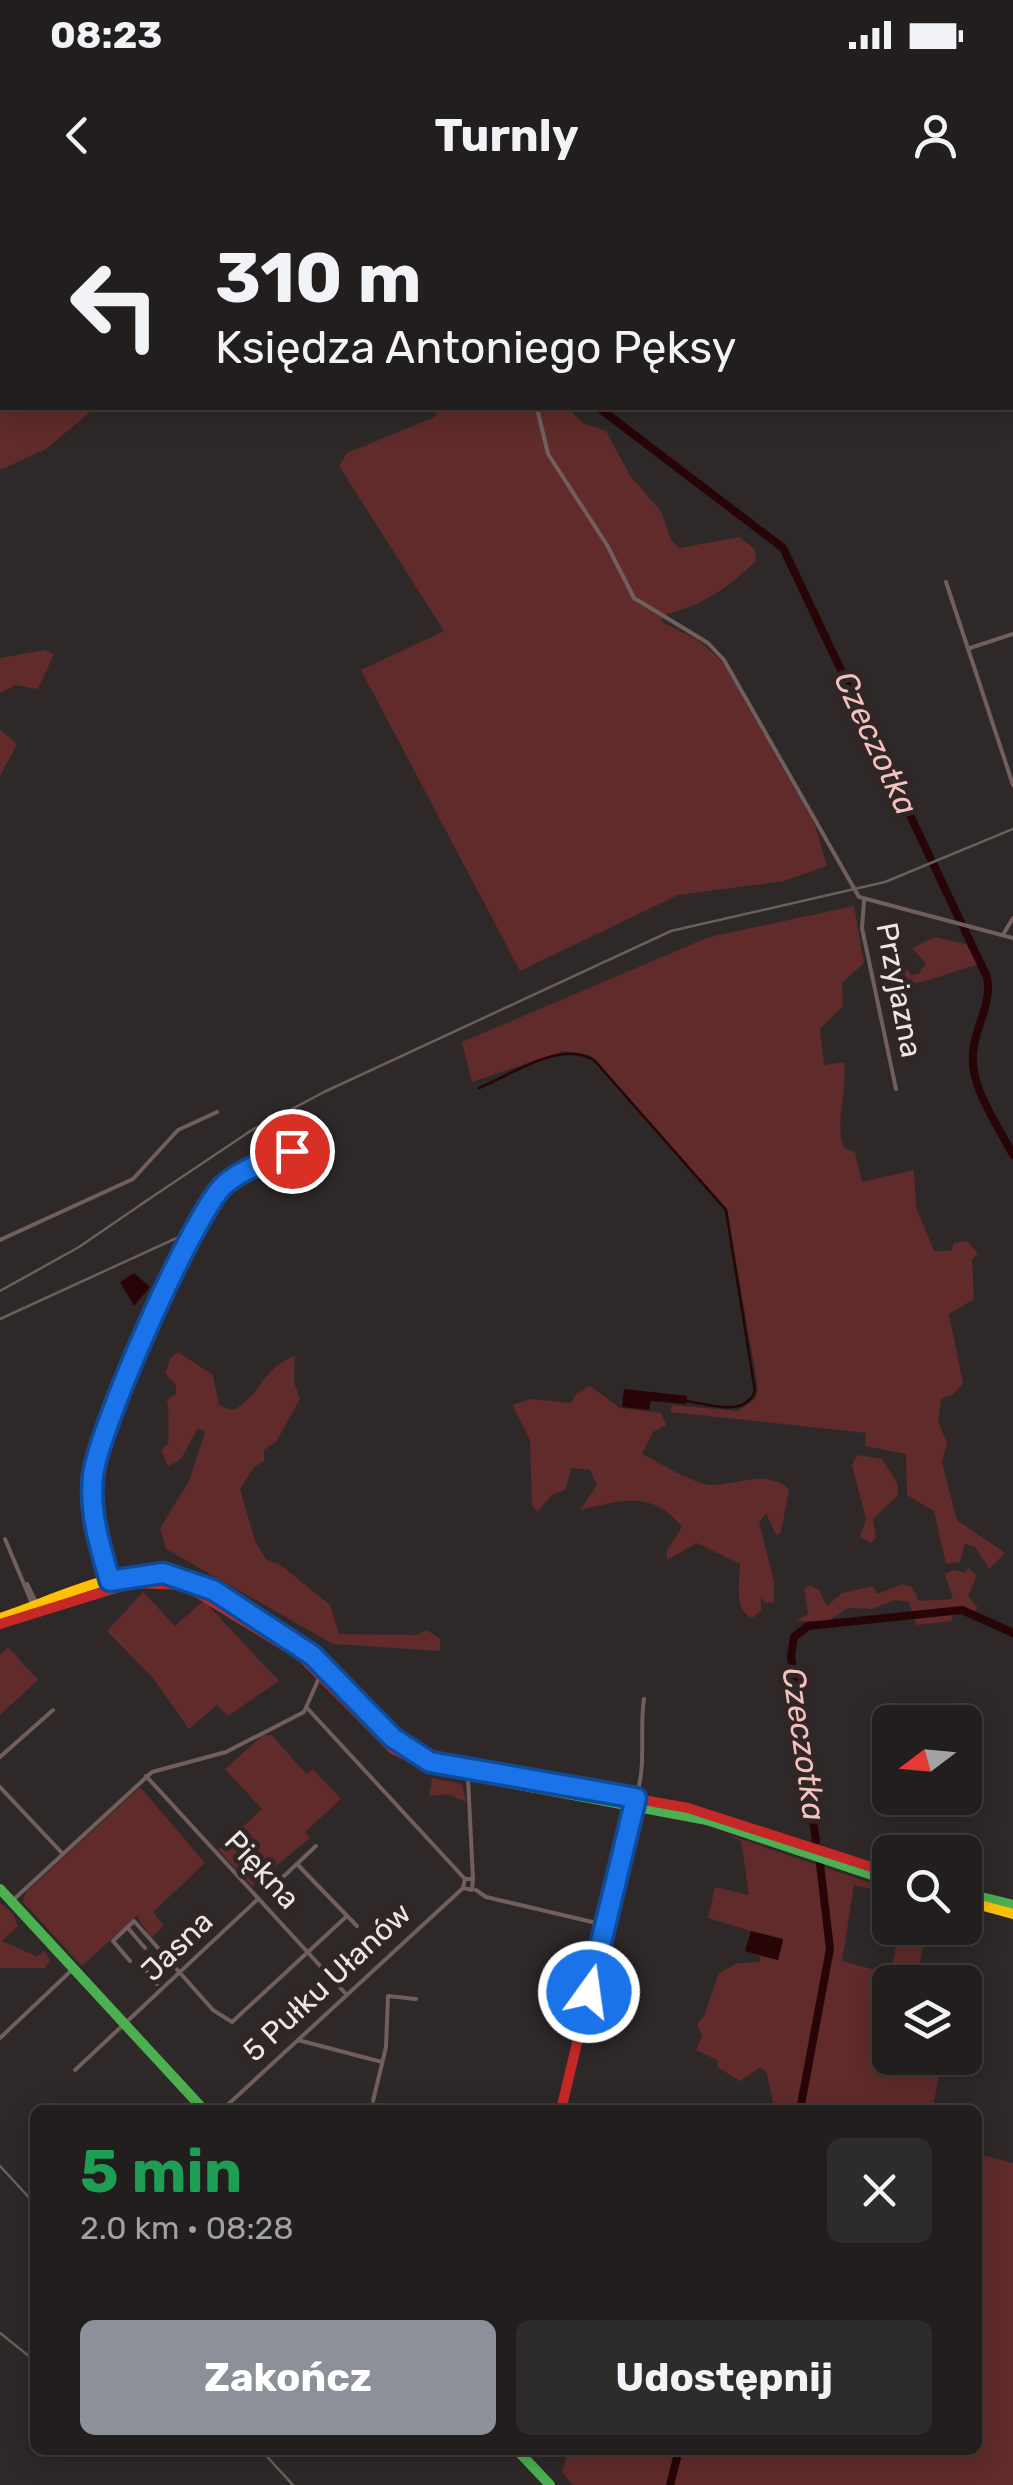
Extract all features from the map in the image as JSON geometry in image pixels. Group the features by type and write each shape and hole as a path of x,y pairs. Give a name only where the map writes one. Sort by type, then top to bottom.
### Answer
{"main road":[{"path":"0,1621 110,1581 163,1573 213,1590 312,1655 393,1738 430,1762 635,1802 872,1868"},
{"path":"36,1607 132,1583 176,1583 212,1598 323,1674 398,1753 428,1769 635,1802"},
{"path":"562,2105 635,1802"},
{"path":"817,1852 872,1874"},
{"path":"0,1889 199,2105"},
{"path":"982,1898 1013,1906"},
{"path":"982,1906 1013,1914"},
{"path":"522,2455 548,2483"}],"street":[{"path":"537,410 548,454 607,545 634,598 708,643 724,660 864,901 1013,938"},
{"path":"946,582 1013,785"},
{"path":"969,649 1013,634"},
{"name":"Przyjazna","path":"864,901 862,928 896,1088"},
{"path":"1004,933 1013,918"},
{"path":"0,1240 133,1179 178,1130 216,1112"},
{"path":"110,1581 92,1514 95,1462 156,1306 205,1209 223,1186 243,1172 292,1151"},
{"path":"5,1538 36,1607"},
{"path":"308,1709 312,1688 323,1674"},
{"path":"635,1802 644,1759 640,1728 644,1699"},
{"path":"12,1902 154,1770 226,1752 308,1709"},
{"path":"308,1709 465,1878 473,1880"},
{"path":"0,1757 53,1710"},
{"name":"Piękna","path":"146,1776 346,1994"},
{"path":"468,1778 474,1889"},
{"path":"0,1787 63,1854"},
{"path":"283,1877 316,1846"},
{"path":"297,1864 357,1926"},
{"path":"465,1878 462,1888 474,1889 484,1896 606,1925"},
{"name":"5 Pułku Ułanów","path":"227,2105 462,1888"},
{"name":"Jasna","path":"75,2070 258,1899"},
{"path":"130,1961 113,1942 134,1921 213,2010 232,2022 347,1916"},
{"path":"127,1927 146,1948"},
{"path":"157,1984 144,1968 160,1952"},
{"path":"0,2038 74,1968"},
{"path":"373,2101 382,2062 388,1995 416,1999"},
{"path":"298,2040 382,2062"}],"shaded area":[{"path":"93,410 46,449 0,470 0,411"},
{"path":"437,410 569,410 583,423 606,431 631,477 661,511 671,540 679,548 740,537 755,550 756,561 734,580 702,601 662,615 662,622 698,640 723,662 815,825 827,866 784,881 678,895 520,971 361,670 444,631 339,466 347,453 435,417"},
{"path":"44,650 54,654 38,689 15,685 0,693 0,658"},
{"path":"0,729 17,744 0,776"},
{"path":"854,906 864,963 842,983 843,1006 820,1029 824,1065 844,1062 841,1138 844,1148 855,1152 862,1182 914,1170 916,1207 934,1251 951,1251 954,1243 967,1241 978,1254 972,1259 974,1299 949,1314 963,1383 954,1394 941,1399 938,1421 947,1443 942,1462 957,1520 1005,1553 989,1569 975,1547 965,1544 960,1562 946,1564 934,1511 907,1495 906,1454 865,1446 866,1433 670,1412 672,1405 738,1411 755,1399 758,1388 727,1209 590,1055 564,1051 472,1082 462,1042 709,937"},
{"path":"935,937 970,945 979,965 916,983 899,981 895,971 902,962 911,975 919,974 926,963 912,948"},
{"path":"134,1273 150,1287 134,1306 120,1282"},
{"path":"178,1352 213,1375 219,1405 233,1410 283,1361 295,1356 294,1382 300,1399 276,1442 264,1450 264,1461 254,1467 240,1489 255,1541 266,1559 282,1566 330,1605 339,1634 417,1635 427,1630 440,1639 440,1651 333,1644 166,1549 160,1528 189,1481 205,1432 198,1428 181,1459 168,1467 161,1450 168,1444 167,1400 176,1394 176,1385 165,1373 171,1357"},
{"path":"590,1386 620,1408 661,1413 666,1425 653,1432 642,1454 667,1468 706,1484 762,1479 789,1489 781,1533 776,1535 766,1513 759,1522 774,1582 774,1602 766,1603 761,1597 761,1611 752,1618 746,1614 739,1595 740,1564 697,1543 667,1560 667,1550 682,1527 659,1507 622,1501 580,1510 597,1485 590,1470 571,1468 566,1489 552,1495 538,1511 532,1506 530,1439 512,1405 531,1399 571,1403 576,1394"},
{"path":"624,1389 687,1396 686,1404 651,1401 649,1410 622,1407"},
{"path":"857,1455 882,1459 897,1483 898,1495 873,1519 876,1538 871,1543 860,1537 866,1519 852,1465"},
{"path":"968,1568 977,1575 968,1596 978,1608 974,1612 957,1608 951,1621 916,1625 909,1602 895,1600 872,1609 848,1608 828,1621 796,1621 808,1614 804,1589 810,1585 819,1590 827,1606 842,1593 873,1586 877,1594 902,1584 912,1587 919,1601 953,1599 945,1574 954,1570 965,1573"},
{"path":"143,1592 175,1626 202,1602 207,1604 279,1681 228,1716 217,1705 189,1729 152,1677 107,1631"},
{"path":"8,1647 38,1680 0,1715 0,1655"},
{"path":"263,1735 272,1735 306,1774 313,1769 341,1799 305,1832 310,1838 252,1886 218,1850 262,1809 225,1769"},
{"path":"432,1778 462,1784 466,1802 448,1794 429,1796"},
{"path":"140,1787 205,1863 153,1912 164,1926 151,1938 137,1916 82,1966 23,1902 26,1892"},
{"path":"720,1832 872,1883 872,1889 854,1885 842,1961 872,1969 872,2075 939,2075 933,2105 774,2105 766,2071 759,2068 740,2081 717,2067 719,2061 696,2050 702,2036 697,2024 704,2016 719,1973 738,1963 759,1962 761,1956 778,1960 783,1941 708,1918 715,1887 749,1895 741,1841"},
{"path":"0,1903 13,1913 18,1926 2,1941 36,1956 45,1951 50,1960 45,1968 0,1968"},
{"path":"751,1931 783,1939 778,1960 745,1951"},
{"path":"896,1945 923,1945 920,1965 892,1965"},
{"path":"982,2155 1013,2163 1013,2485 573,2485 562,2472 567,2455 982,2455"}],"waterway":[{"name":"Czeczotka","path":"602,410 783,548 987,977 986,1003 974,1046 974,1074 984,1102 1013,1155"},
{"path":"479,1088 553,1056 582,1055 595,1061 726,1210 755,1391 750,1399 735,1407 686,1401"},
{"name":"Czeczotka","path":"816,1841 791,1656 794,1637 808,1626 962,1610 1013,1633"},
{"name":"Czeczotka","path":"801,2105 830,1949 820,1864"},
{"name":"Czeczotka","path":"670,2485 678,2455"}],"railway":[{"path":"247,1133 324,1092 671,931 885,882 1013,829"},
{"path":"140,1205 255,1128"},
{"path":"0,1291 79,1247 149,1199"},
{"path":"0,1319 181,1236"},
{"path":"0,2166 30,2199"},
{"path":"0,2333 30,2357"},
{"path":"266,2455 293,2485"}],"traffic: fast":[{"path":"434,1769 707,1820 872,1875"},
{"path":"0,1889 199,2105"},
{"path":"982,1897 1013,1905"},
{"path":"522,2455 550,2485"}],"traffic: slow":[{"path":"0,1618 124,1576 163,1573 185,1578 264,1622 337,1681 401,1746 437,1763"},
{"path":"982,1906 1013,1914"}],"traffic: jam":[{"path":"0,1624 132,1583 185,1585 301,1656 393,1749 434,1769"},
{"path":"437,1763 688,1808 872,1867"},
{"path":"562,2105 634,1804"}],"route":[{"path":"292,1151 243,1172 223,1186 205,1209 156,1306 95,1462 92,1514 110,1581 136,1574 163,1573 193,1580 213,1590 312,1655 393,1738 430,1762 636,1798 589,1992"}]}
